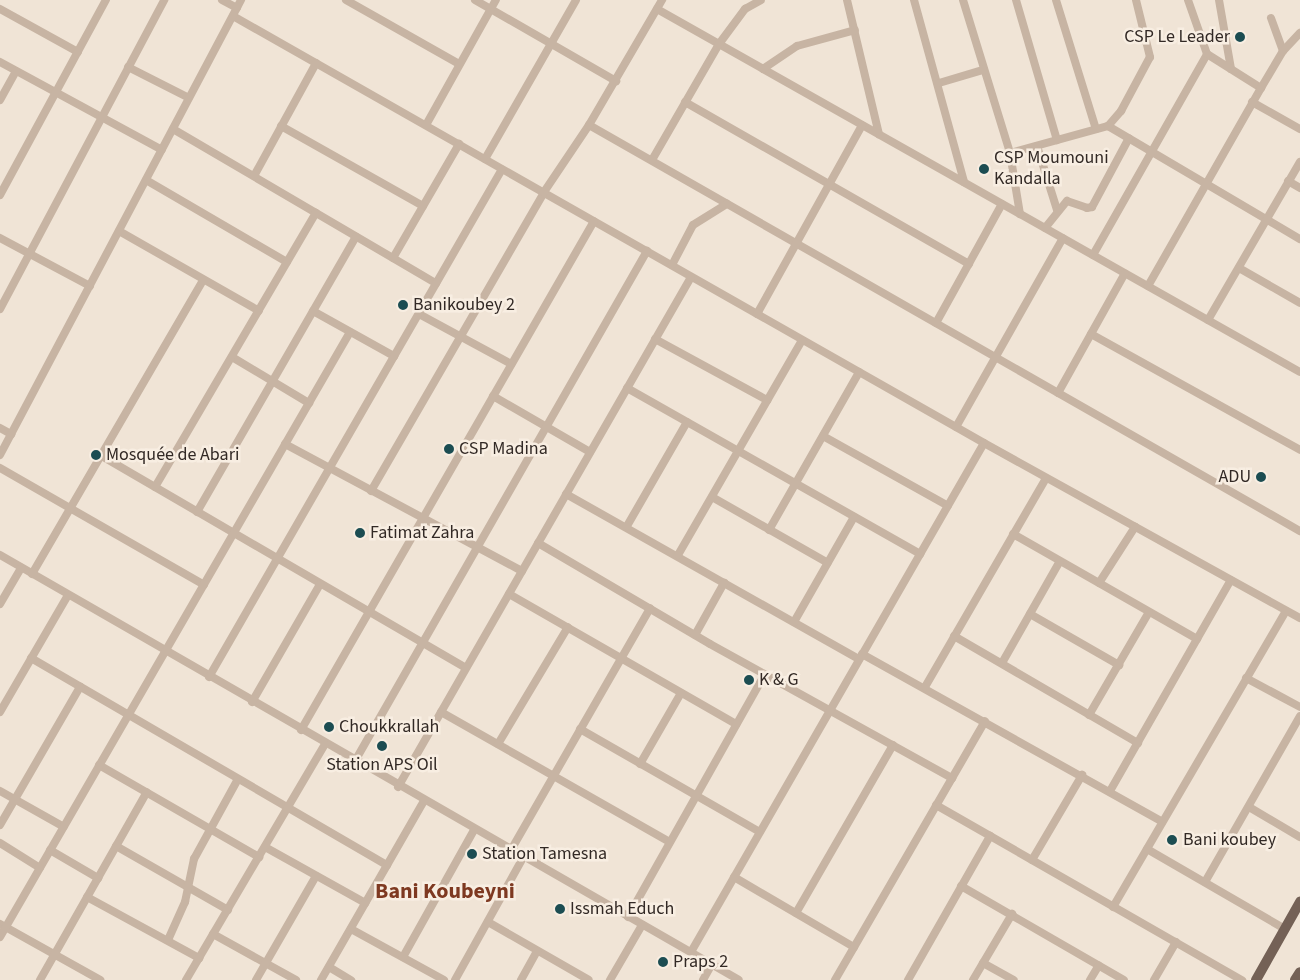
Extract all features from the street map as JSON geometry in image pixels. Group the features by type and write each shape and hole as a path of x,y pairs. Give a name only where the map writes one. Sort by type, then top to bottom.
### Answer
{"main road":[{"path":"1256,980 1300,902"},
{"path":"1295,980 1300,972"}],"street":[{"path":"0,309 164,0"},
{"path":"222,0 235,12 316,63 956,428 1300,618"},
{"path":"0,455 241,0"},
{"path":"346,0 459,64"},
{"path":"475,0 616,81"},
{"path":"426,125 496,0"},
{"path":"486,159 576,0"},
{"path":"371,491 544,192 589,125 662,0"},
{"path":"652,160 719,44 745,9 761,0"},
{"path":"847,0 878,134"},
{"path":"914,0 939,83 964,182"},
{"path":"963,0 1010,153 1020,214"},
{"path":"1016,0 1057,140"},
{"path":"1056,0 1096,129"},
{"path":"1010,153 1108,126 1121,111 1150,57 1137,2 1146,0"},
{"path":"1188,0 1206,54 1261,88"},
{"path":"1219,0 1231,69"},
{"path":"0,196 78,52 103,1"},
{"path":"0,9 78,52"},
{"path":"657,9 1300,372"},
{"path":"1271,18 1283,51"},
{"path":"763,69 797,46 855,30"},
{"path":"1148,286 1252,102 1283,51 1300,33"},
{"path":"1093,255 1206,54"},
{"path":"0,62 162,150"},
{"path":"254,176 316,63"},
{"path":"128,68 189,98"},
{"path":"939,83 983,70"},
{"path":"0,100 16,71"},
{"path":"685,102 968,264"},
{"path":"1252,102 1300,129"},
{"path":"589,125 1300,531"},
{"path":"757,314 862,125"},
{"path":"281,126 423,206"},
{"path":"1108,126 1300,239"},
{"path":"172,130 436,283"},
{"path":"1045,228 1057,210 1070,200 1087,208 1092,207 1129,138"},
{"path":"393,258 458,144"},
{"path":"1038,146 1057,210"},
{"path":"1208,320 1300,162"},
{"path":"209,677 502,169"},
{"path":"0,176 8,180"},
{"path":"146,180 287,262"},
{"path":"1288,181 1300,188"},
{"path":"672,265 693,225 727,204"},
{"path":"936,323 1002,204"},
{"path":"156,488 316,213"},
{"path":"301,730 594,221"},
{"path":"119,231 259,311"},
{"path":"198,512 356,237"},
{"path":"0,238 90,286"},
{"path":"956,428 1063,238"},
{"path":"355,762 647,251"},
{"path":"1239,268 1300,303"},
{"path":"1058,393 1125,273"},
{"path":"398,786 691,276"},
{"path":"32,574 203,280"},
{"path":"313,312 394,356"},
{"path":"419,314 511,364"},
{"path":"0,938 3,925 64,827 350,332"},
{"path":"1091,334 1300,450"},
{"path":"655,339 767,400"},
{"path":"678,555 802,340"},
{"path":"232,357 309,403"},
{"path":"769,530 859,372"},
{"path":"628,388 920,554"},
{"path":"493,396 590,452"},
{"path":"627,526 687,422"},
{"path":"0,428 11,434"},
{"path":"823,436 948,506"},
{"path":"691,952 984,443"},
{"path":"285,444 522,571"},
{"path":"100,455 466,668"},
{"path":"0,468 204,585"},
{"path":"924,687 1046,478"},
{"path":"566,494 627,526 794,622 924,687 1162,822"},
{"path":"712,497 828,563"},
{"path":"794,622 854,517"},
{"path":"1100,583 1135,527"},
{"path":"1013,534 1197,639"},
{"path":"538,543 695,635 952,778"},
{"path":"0,555 355,762 740,980"},
{"path":"1002,664 1060,561"},
{"path":"0,604 21,568"},
{"path":"1110,791 1231,580"},
{"path":"695,635 724,583"},
{"path":"252,702 320,584"},
{"path":"0,712 68,594"},
{"path":"509,594 736,724"},
{"path":"510,850 650,608"},
{"path":"1113,906 1286,611"},
{"path":"1089,715 1149,612"},
{"path":"1030,614 1119,665"},
{"path":"498,744 568,627"},
{"path":"954,636 1138,743"},
{"path":"31,658 387,865"},
{"path":"628,917 765,674"},
{"path":"1246,678 1300,707"},
{"path":"0,825 80,687"},
{"path":"640,764 681,693"},
{"path":"441,712 670,842"},
{"path":"1205,882 1300,716"},
{"path":"835,980 985,721"},
{"path":"580,729 760,832"},
{"path":"186,980 325,744"},
{"path":"796,913 893,745"},
{"path":"100,765 259,857"},
{"path":"1032,860 1082,775"},
{"path":"168,940 188,888 194,859 238,779"},
{"path":"0,791 64,827"},
{"path":"40,980 147,792"},
{"path":"321,980 424,801"},
{"path":"936,805 1242,980"},
{"path":"1249,807 1300,838"},
{"path":"403,958 474,830"},
{"path":"908,980 990,836"},
{"path":"0,843 40,868"},
{"path":"116,846 228,910"},
{"path":"265,847 365,903"},
{"path":"1147,849 1285,929"},
{"path":"50,850 98,878"},
{"path":"455,980 523,858"},
{"path":"256,980 316,876"},
{"path":"734,877 854,947"},
{"path":"961,886 1124,980"},
{"path":"87,897 199,958"},
{"path":"973,980 1012,914"},
{"path":"488,922 587,979"},
{"path":"3,925 100,980"},
{"path":"610,980 642,925"},
{"path":"351,929 444,980"},
{"path":"213,934 296,980"},
{"path":"1154,980 1176,942"},
{"path":"521,980 537,951"},
{"path":"983,963 1014,980"},
{"path":"703,980 712,964"},
{"path":"1090,980 1099,965"},
{"path":"329,967 351,980"}],"place":[{"name":"CSP Le Leader","path":"1240,37"},
{"name":"CSP Moumouni Kandalla","path":"984,169"},
{"name":"Banikoubey 2","path":"403,305"},
{"name":"CSP Madina","path":"449,449"},
{"name":"Mosquée de Abari","path":"96,455"},
{"name":"ADU","path":"1261,477"},
{"name":"Fatimat Zahra","path":"360,533"},
{"name":"K & G","path":"749,680"},
{"name":"Choukkrallah","path":"329,727"},
{"name":"Station APS Oil","path":"382,746"},
{"name":"Bani koubey","path":"1172,840"},
{"name":"Station Tamesna","path":"472,854"},
{"name":"Issmah Educh","path":"560,909"},
{"name":"Praps 2","path":"663,962"}],"district":[{"name":"Bani Koubeyni","path":"445,892"}]}
